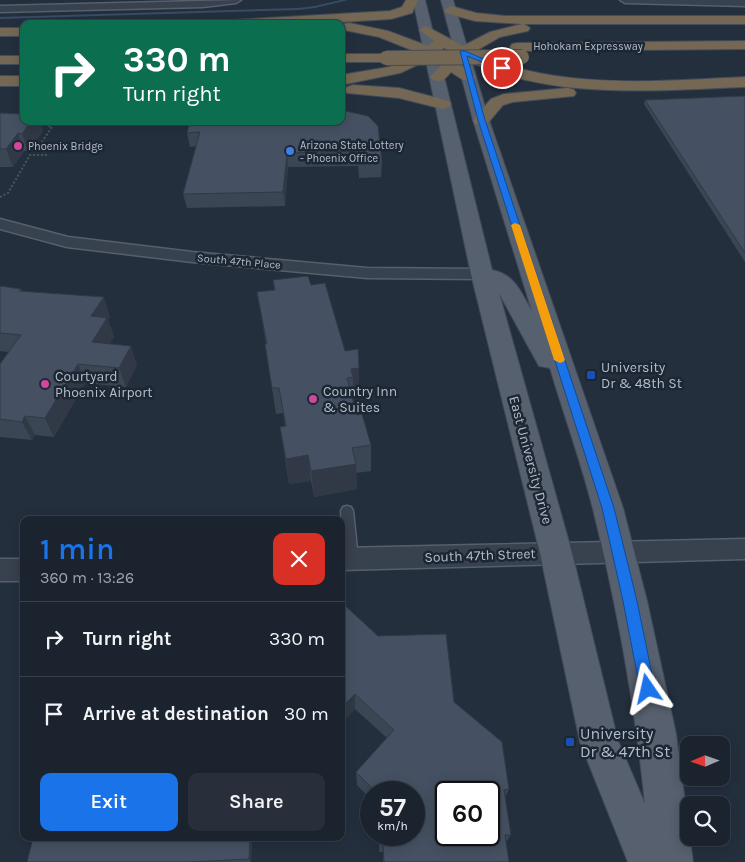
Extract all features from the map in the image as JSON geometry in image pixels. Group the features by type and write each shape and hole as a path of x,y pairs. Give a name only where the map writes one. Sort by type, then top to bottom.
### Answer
{"highway":[{"path":"302,20 390,15 407,10 412,0"},
{"path":"449,5 475,17 505,20 745,20"},
{"path":"438,77 463,52 477,42 511,30 555,24 644,20"},
{"path":"345,27 392,36 432,52 468,77"},
{"path":"426,30 463,52 509,70 572,82 619,85 698,84"},
{"path":"345,79 400,68 420,60 432,52 456,30"},
{"path":"0,32 20,32"},
{"name":"Hohokam Expressway","path":"345,58 386,53 520,52 745,45"},
{"name":"Hohokam Expressway","path":"345,48 386,53"},
{"path":"0,51 20,51"},
{"path":"520,52 674,60"},
{"name":"Hohokam Expressway","path":"520,52 745,58"},
{"path":"0,60 20,60"},
{"path":"0,81 20,81"},
{"path":"481,120 497,102 516,96 745,82"},
{"path":"345,90 398,92 422,96 443,104"}],"main road":[{"name":"East University Drive","path":"419,0 482,274 556,553 599,742 649,862"},
{"path":"449,5 481,120 608,508 657,734 672,862"},
{"path":"482,274 495,277 504,283 574,404"}],"street":[{"path":"0,9 203,4 236,0"},
{"path":"625,0 745,2"},
{"name":"South 47th Place","path":"0,224 67,242 173,255 367,273 482,274"},
{"name":"South 47th Street","path":"346,559 745,549"},
{"path":"0,570 20,570"}],"lane":[{"path":"346,511 346,559"}],"path":[{"path":"0,197 8,193 30,155 46,155 40,145 52,127 45,125"}],"building":[{"path":"745,96 745,253 645,100"},
{"path":"345,111 368,116 378,126 382,163 358,163 358,151 287,153 283,192 183,194 200,132 187,133 189,125 345,125"},
{"path":"0,113 20,114 20,125 28,125 22,134 18,133 6,149 0,149"},
{"name":"Country Inn & Suites","path":"308,276 311,285 325,283 345,351 358,349 359,368 351,369 353,377 347,378 357,415 362,414 371,445 352,448 356,464 311,471 308,455 286,459 280,427 286,426 279,388 272,388 265,344 267,344 257,292 275,290 273,280"},
{"name":"Courtyard Phoenix Airport","path":"0,286 21,289 19,291 104,297 91,316 107,318 92,342 131,346 119,368 78,364 45,418 25,416 22,422 0,419 0,364 21,335 0,333"},
{"path":"345,606 378,636 446,634 454,702 502,742 509,789 504,790 511,835 505,835 509,862 384,862 383,846 425,846 425,781 365,781 356,772 394,730 355,694 345,704"},
{"path":"32,841 250,841 249,859 190,862 27,862"}],"waterway":[{"path":"0,18 298,9 346,0"}],"slow traffic":[{"path":"515,225 560,360"}],"place":[{"name":"Phoenix Bridge","path":"18,146"},
{"name":"Arizona State Lottery - Phoenix Office","path":"290,151"},
{"name":"University Dr & 48th St","path":"591,375"},
{"name":"Courtyard Phoenix Airport","path":"45,384"},
{"name":"Country Inn & Suites","path":"313,399"},
{"name":"University Dr & 47th St","path":"570,742"}],"route":[{"path":"502,68 463,52 468,77 481,120 608,508 648,689"}]}
